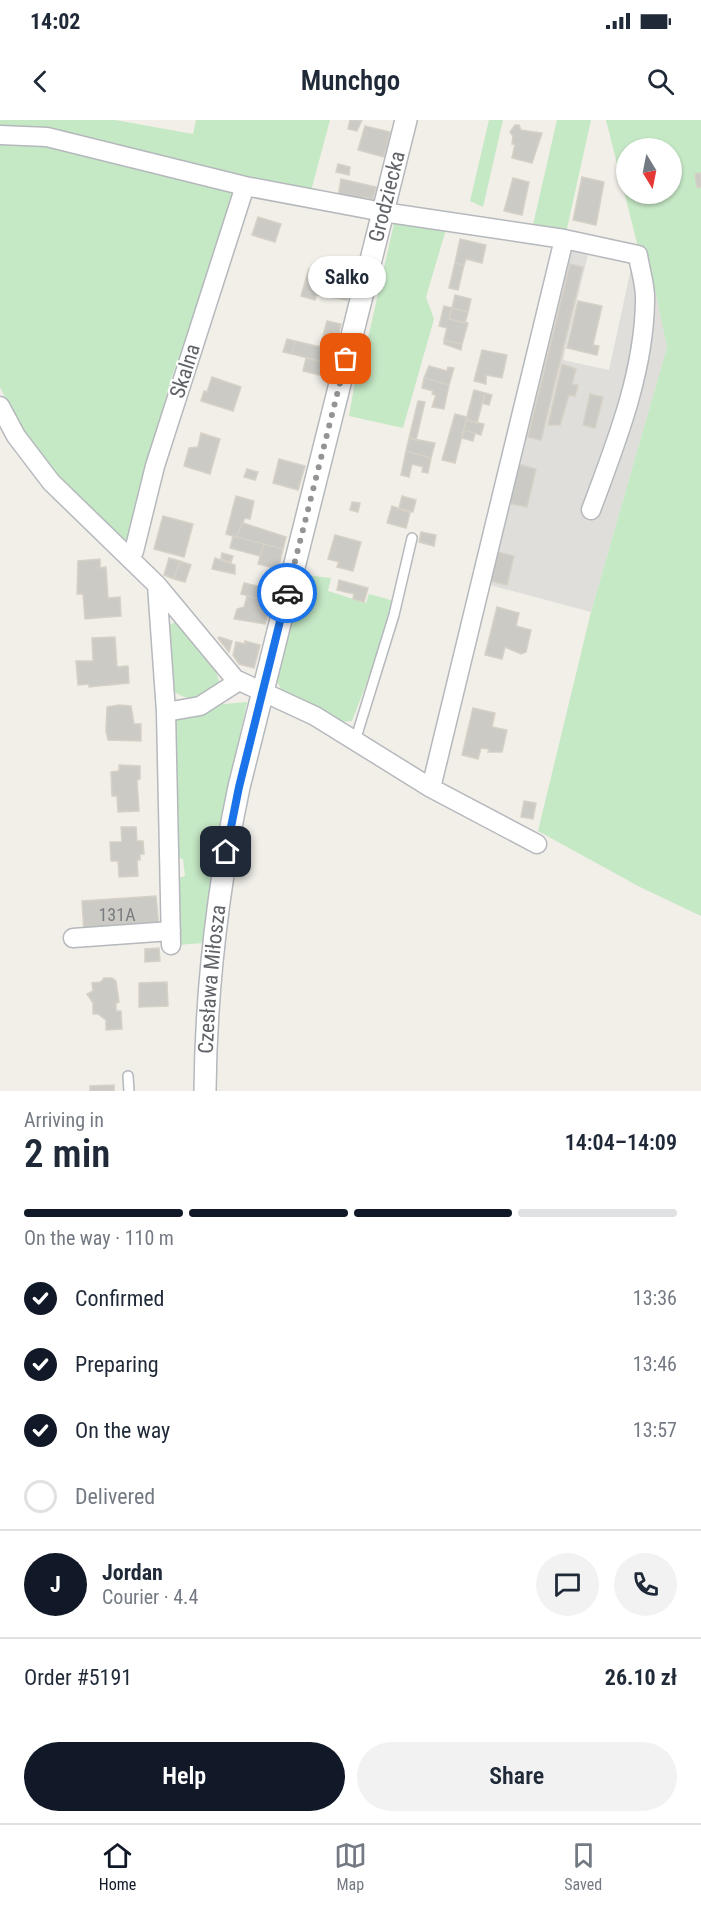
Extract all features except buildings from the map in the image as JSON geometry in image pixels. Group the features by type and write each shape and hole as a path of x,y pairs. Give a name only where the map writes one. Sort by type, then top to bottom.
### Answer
{"street":[{"name":"Grodziecka","path":"262,692 406,120"},
{"path":"0,135 47,137 245,186 383,212 564,239 638,255 645,299 638,361 621,429 591,510"},
{"name":"Skalna","path":"129,556 134,551 155,466 245,186"},
{"path":"431,788 564,239"},
{"path":"0,406 15,436 51,482 157,585 239,681 315,716 431,788 537,844"},
{"path":"73,938 171,938 166,712 157,585"},
{"path":"166,712 200,706 239,681"},
{"name":"Czesława Miłosza","path":"204,1091 220,885 239,787 262,692"}],"lane":[{"path":"355,741 393,615 412,538"},
{"path":"128,1076 129,1091"}],"shaded area":[{"path":"567,246 589,250 563,360 609,370 633,259 651,264 667,347 591,612 486,584"}],"green space":[{"path":"0,120 115,120 193,134 196,120 330,120 311,191 85,141 0,130"},
{"path":"489,120 503,120 483,207 470,201"},
{"path":"557,120 591,120 566,233 532,229"},
{"path":"606,120 701,120 701,916 640,887 538,831 591,612 667,347 646,247 638,247 627,204 682,204 682,138 616,138 616,160"},
{"path":"0,142 42,145 239,190 170,382 147,469 133,555 31,450 0,387"},
{"path":"395,219 447,226 426,297 434,319 403,428 349,416 358,364 369,334"},
{"path":"305,575 331,578 328,591 366,603 369,594 394,601 377,656 352,721 340,722 283,693 276,679"},
{"path":"177,621 213,664 219,681 209,692 198,698 179,695 172,690 168,626"},
{"path":"247,702 218,835 204,943 176,945 175,879 185,876 183,859 174,857 171,728 176,717 212,705"}],"way so far":[{"path":"287,593 346,359"}],"place":[{"name":"Salko","path":"346,359"}],"route":[{"path":"226,852 239,787 287,593"}]}
